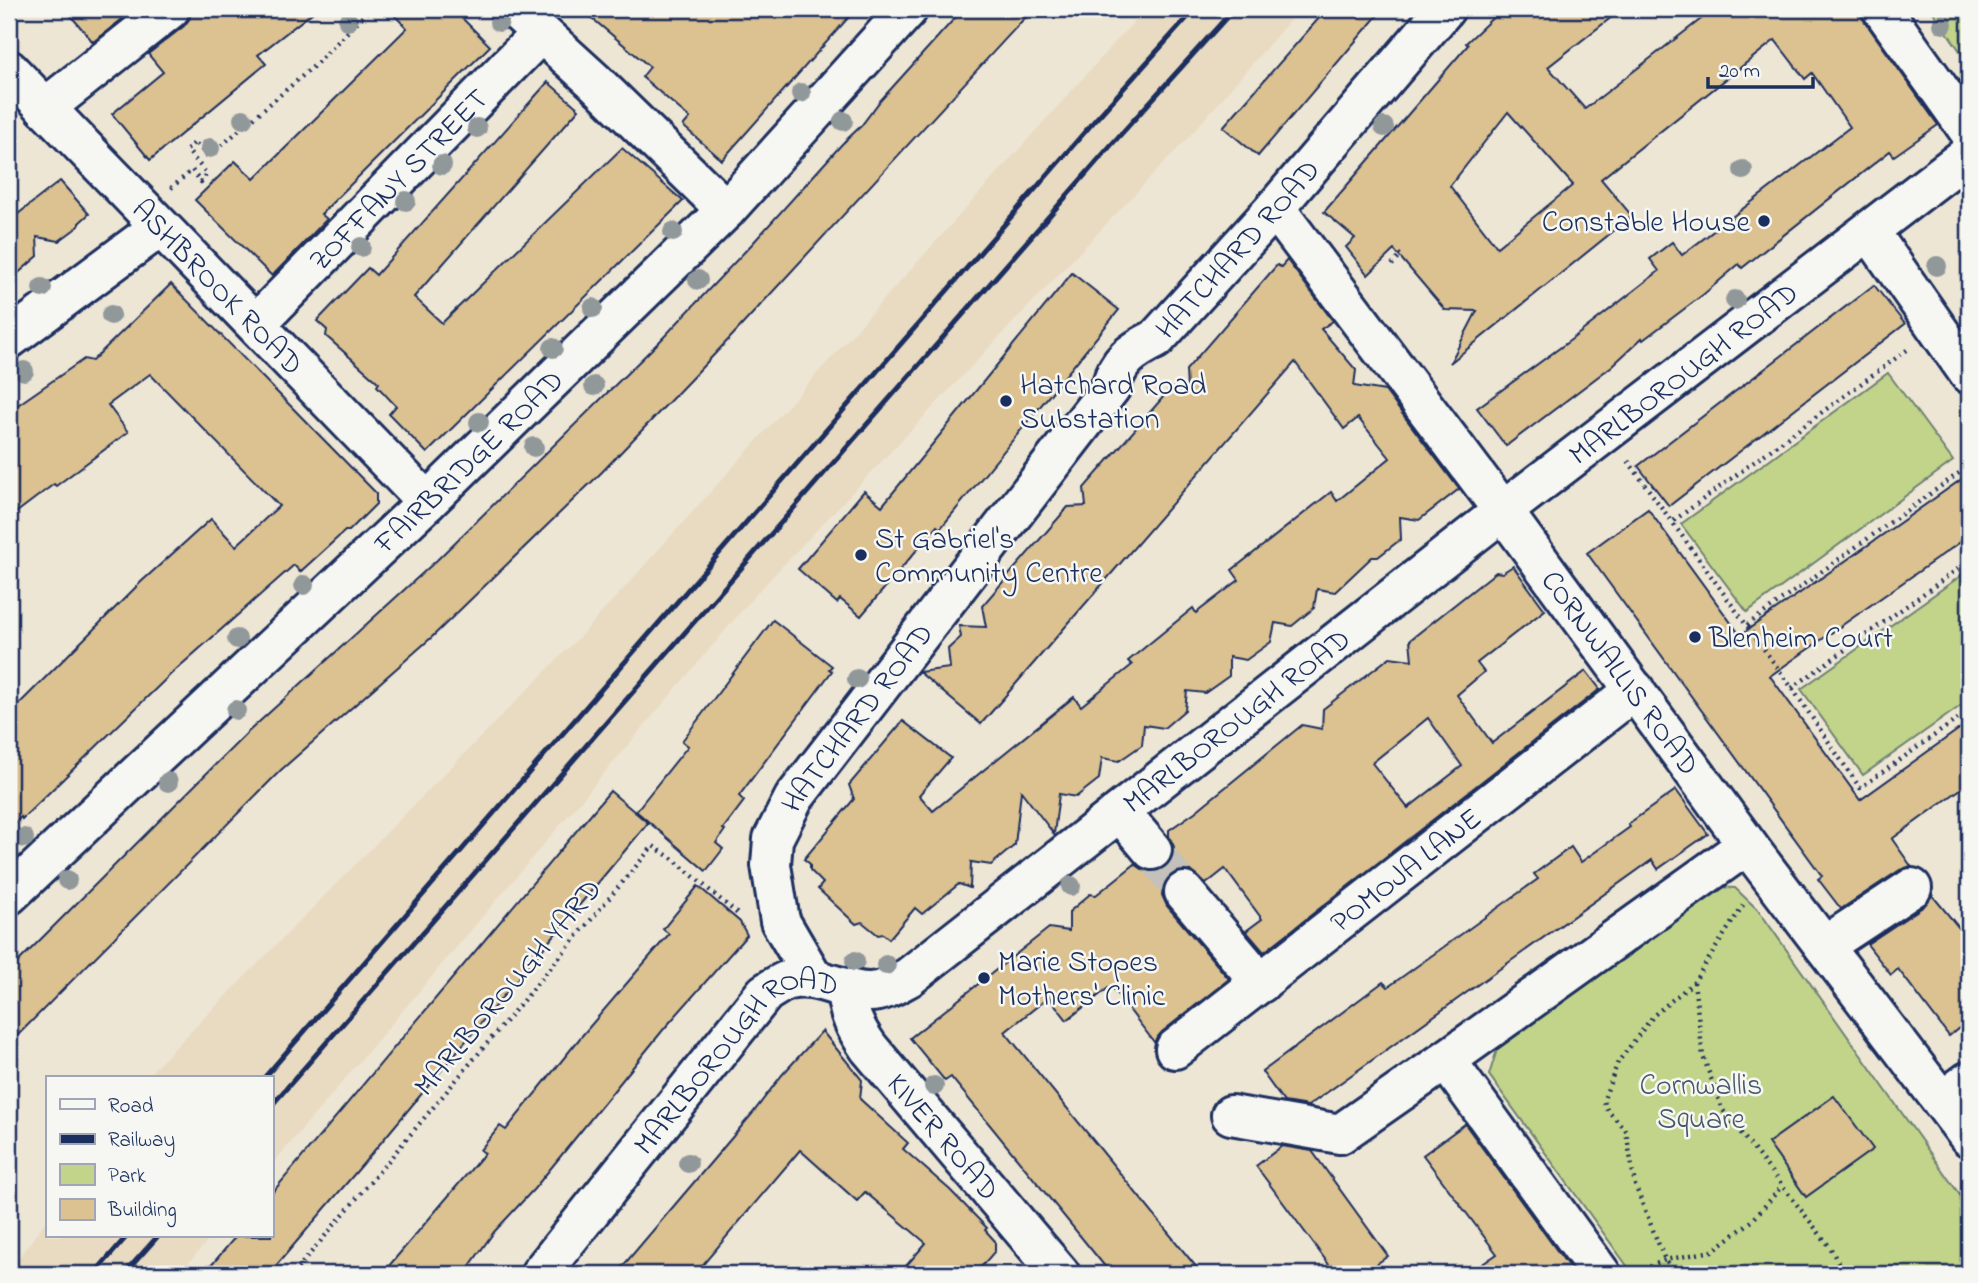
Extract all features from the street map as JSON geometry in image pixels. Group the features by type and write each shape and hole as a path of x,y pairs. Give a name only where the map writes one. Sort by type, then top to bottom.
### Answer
{"street":[{"path":"45,107 170,9"},
{"name":"FAIRBRIDGE ROAD","path":"9,895 427,502 726,210 908,9"},
{"name":"HATCHARD ROAD","path":"830,984 780,922 771,865 773,839 794,798 1111,387 1116,369 1136,349 1156,339 1275,208 1445,9"},
{"path":"1882,9 1969,131"},
{"path":"528,21 594,81 726,210"},
{"name":"ZOFFANY STREET","path":"256,324 528,21"},
{"name":"ASHBROOK ROAD","path":"9,70 427,502"},
{"name":"MARLBOROUGH ROAD","path":"540,1274 765,993 788,980 830,984 870,992 888,989 909,977 1503,511 1969,154"},
{"name":"CORNWALLIS ROAD","path":"1275,208 1825,946 1956,1091 1969,1137"},
{"path":"9,339 152,219"},
{"path":"1870,232 1969,374"},
{"name":"POMOJA LANE","path":"1175,1049 1635,690"},
{"path":"1120,812 1152,850"},
{"path":"1231,1115 1340,1134 1751,849"},
{"path":"1825,946 1912,888"},
{"path":"1184,892 1261,983"},
{"name":"KIVER ROAD","path":"830,984 869,1048 1055,1272"},
{"path":"1446,1060 1601,1274"}],"path":[{"path":"152,219 192,170 201,182 207,174 187,150 195,142 208,158 314,66 370,9"},
{"path":"1392,265 1401,256 1395,250"},
{"path":"1672,522 1936,328"},
{"path":"1607,432 1792,688 1860,788 1969,710"},
{"path":"1747,625 1969,466"},
{"path":"1792,688 1969,561"},
{"name":"MARLBOROUGH YARD","path":"293,1274 653,846 673,859 749,923 780,922"},
{"path":"1677,1274 1665,1260 1635,1185 1626,1131 1605,1107 1604,1099 1618,1062 1654,1015 1694,982 1746,901 1751,849"},
{"path":"1694,982 1703,1056 1722,1109 1830,1247 1844,1274"},
{"path":"1633,1274 1665,1260 1712,1251 1752,1221 1782,1186"}],"shaded area":[{"path":"1145,9 1300,9 1188,138 757,593 273,1164 273,1076 147,1076 587,629"},
{"path":"46,1220 46,1238 210,1238 179,1274 9,1274"}],"green space":[{"path":"1931,9 1969,9 1969,64"},
{"path":"1888,373 1953,461 1747,612 1681,524"},
{"path":"1969,570 1969,700 1863,775 1801,689"},
{"name":"Cornwallis Square","path":"1719,887 1735,888 1759,911 1969,1208 1969,1274 1633,1274 1489,1075 1500,1040"}],"building":[{"path":"65,9 135,9 93,42"},
{"path":"191,9 317,9 258,55 266,64 150,160 112,114 163,72 148,54 184,26 190,18"},
{"path":"388,9 453,9 490,46 321,214 327,219 272,276 195,200 235,161 254,179 407,28"},
{"path":"581,9 856,9 722,160 683,126 690,118 642,77 650,67"},
{"path":"963,9 1033,9 731,337 602,472 432,637 281,770 9,1044 9,971 248,732 437,560 661,340 861,126 880,101"},
{"path":"1327,9 1383,9 1258,156 1223,127"},
{"path":"1502,9 1622,9 1548,67 1585,109 1714,9 1856,9 1938,125 1894,156 1890,151 1742,268 1739,264 1704,294 1643,340 1642,338 1612,366 1506,446 1477,408 1659,271 1650,259 1672,242 1682,255 1850,127 1812,73 1805,79 1775,40 1601,179 1632,216 1450,363 1477,311 1445,310 1394,250 1368,275 1346,247 1355,238 1324,212 1468,45 1466,43","holes":["1508,112 1573,185 1497,247 1450,186"]},
{"path":"548,82 579,109 414,297 442,323 622,148 683,201 427,453 389,414 396,406 377,386 379,383 326,336 327,330 317,321 368,268 376,275"},
{"path":"60,181 89,214 79,226 59,241 37,237 38,256 9,281 9,221"},
{"path":"1287,260 1333,321 1321,329 1356,370 1354,386 1385,391 1459,489 1419,520 1400,517 1401,539 1378,557 1372,557 1335,592 1317,589 1314,608 1292,626 1275,623 1271,642 1246,660 1229,657 1229,676 1205,693 1187,691 1185,710 1164,728 1144,725 1142,745 1119,761 1102,758 1099,779 1076,797 1059,794 1054,834 1021,791 1015,845 991,865 971,862 970,888 959,884 922,914 915,908 889,939 883,934 878,935 862,922 856,924 818,889 823,883 810,870 810,864 804,859 854,799 849,785 903,721 951,758 919,795 933,811 1074,697 1081,706 1132,665 1128,661 1193,608 1196,613 1239,580 1232,570 1331,492 1337,501 1390,458 1358,418 1344,429 1295,362 981,724 919,672 950,668 948,649 961,637 959,626 986,627 982,606 1068,507 1086,506 1084,488 1171,388 1187,389 1186,370 1277,265 1281,267"},
{"name":"Hatchard Road Substation","path":"1072,273 1119,310 940,529 937,526 861,616 840,599 837,603 798,569 864,491 882,506"},
{"path":"171,284 376,493 376,504 349,531 345,531 300,572 294,565 171,674 22,819 21,817 9,828 9,714 141,582 211,519 236,546 279,506 150,374 108,405 128,432 9,518 9,411 84,359 92,361"},
{"path":"1874,285 1905,324 1669,506 1638,466"},
{"path":"1969,474 1969,536 1770,676 1860,800 1969,722 1969,783 1892,839 1911,866 1900,870 1841,909 1818,879 1822,876 1587,553 1648,509 1740,635"},
{"path":"1513,566 1545,610 1477,663 1484,672 1457,695 1492,743 1586,671 1600,689 1264,952 1246,931 1262,919 1225,869 1206,884 1191,871 1181,870 1170,875 1163,885 1162,895 1167,906 1229,979 1162,1032 1154,1042 1111,986 1067,1020 1049,997 1005,1032 1202,1274 1111,1274 951,1077 945,1081 910,1038 1049,928 1069,931 1069,912 1090,894 1096,895 1135,864 1145,871 1155,872 1166,867 1173,857 1174,847 1169,830 1302,725 1322,729 1323,709 1390,657 1412,660 1410,640 1496,572 1502,573","holes":["1428,718 1462,766 1408,808 1372,763"]},
{"path":"773,620 832,666 829,669 832,671 739,796 744,801 716,843 723,849 706,871 636,811 688,746 682,741"},
{"path":"1676,790 1708,834 1658,869 1652,860 1308,1106 1284,1102 1262,1072 1383,982 1388,987 1538,879 1534,874 1571,847 1581,862"},
{"path":"610,791 648,823 269,1274 204,1274 234,1238 273,1238 273,1192"},
{"path":"698,886 740,922 747,935 663,1030 534,1189 494,1232 464,1274 382,1274 485,1153 480,1150 500,1126 506,1130 669,934 663,929"},
{"path":"1932,895 1969,940 1969,1020 1949,1036 1898,969 1891,975 1867,944 1924,906"},
{"path":"822,1031 862,1080 860,1099 908,1143 903,1149 950,1190 987,1228 985,1230 995,1241 995,1251 975,1274 899,1274 926,1243 865,1192 857,1201 800,1150 695,1274 616,1274 782,1075"},
{"path":"1834,1096 1873,1149 1806,1197 1768,1143"},
{"path":"1465,1124 1574,1274 1468,1274 1497,1254 1423,1155"},
{"path":"1282,1146 1312,1151 1388,1256 1362,1274 1336,1274 1256,1166"}],"tunnel":[{"path":"1152,850 1184,892"}],"railway":[{"path":"266,1076 1096,119 1195,9"},
{"path":"273,1104 1112,144 1234,9"},
{"path":"94,1274 125,1238"},
{"path":"124,1274 156,1238"}],"place":[{"name":"Constable House","path":"1764,221"},
{"name":"Hatchard Road Substation","path":"1006,401"},
{"name":"St Gabriel's Community Centre","path":"861,555"},
{"name":"Blenheim Court","path":"1695,637"},
{"name":"Marie Stopes Mothers' Clinic","path":"984,978"}]}
